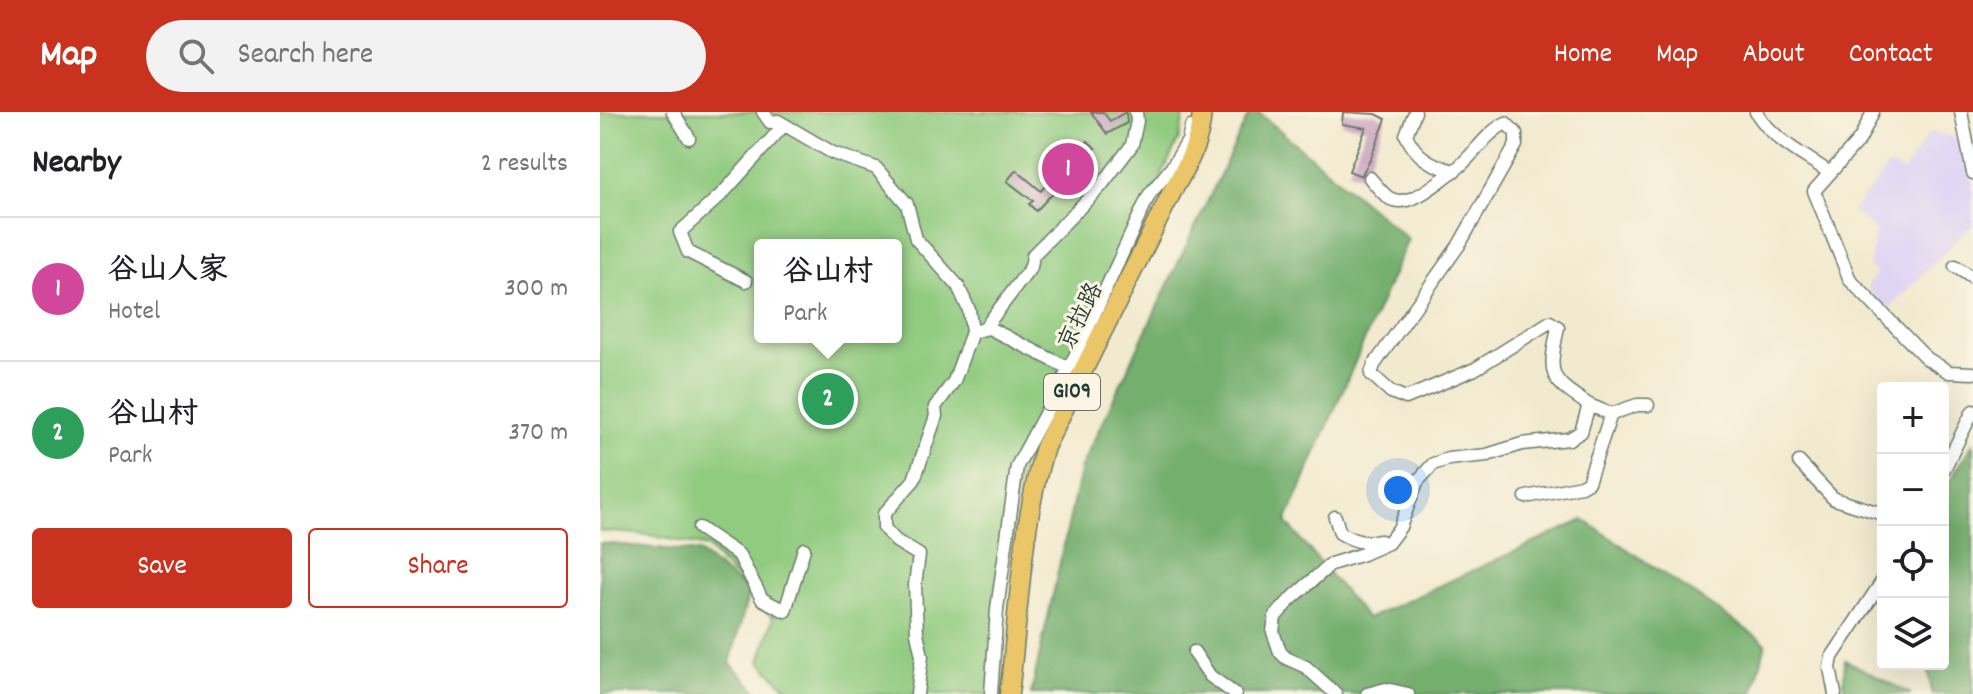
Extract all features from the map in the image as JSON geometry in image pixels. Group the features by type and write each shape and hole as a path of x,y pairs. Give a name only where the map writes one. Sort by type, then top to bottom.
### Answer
{"highway":[{"name":"京拉路","path":"1009,694 1033,486 1045,447 1075,372 1191,159 1200,135 1202,112"}],"street":[{"path":"673,112 689,138"},
{"path":"763,112 770,122 778,121 833,153 876,168 907,204 916,239 958,286 978,330"},
{"path":"917,694 922,656 917,633 915,585 919,555 896,541 884,528 884,514 914,480 936,416 935,407 954,381 978,330 1031,267 1033,255 1101,186 1132,145 1136,112"},
{"path":"991,694 997,609 1017,466 1075,372 1149,195 1188,141 1194,112"},
{"path":"1415,112 1406,135 1410,145 1431,164 1454,171"},
{"path":"1756,112 1779,141 1830,173"},
{"path":"1873,112 1860,139 1814,191 1850,280 1926,358 1949,372 1973,373"},
{"path":"1961,112 1973,173"},
{"path":"1370,178 1388,197 1399,201 1414,198 1467,162 1498,127 1506,123 1516,133 1516,145 1459,245 1374,365 1371,374 1391,392 1406,398 1475,369 1550,322 1558,327 1552,356 1553,374 1559,385 1589,405 1611,414 1637,405 1648,405"},
{"path":"746,281 688,252 680,232 723,193 784,125"},
{"path":"1955,266 1973,278"},
{"path":"978,330 989,328 1075,372"},
{"path":"1336,694 1306,667 1280,652 1273,632 1275,617 1331,564 1388,543 1400,527 1417,482 1433,464 1448,459 1487,455 1522,444 1569,439 1581,432 1589,405"},
{"path":"1949,459 1973,411"},
{"path":"1526,497 1588,482 1611,414"},
{"path":"1799,462 1834,499 1877,512"},
{"path":"1335,517 1340,533 1352,540 1366,544 1392,538"},
{"path":"699,528 739,555 762,599 785,611 804,549"},
{"path":"1835,694 1830,668 1832,657 1877,589"},
{"path":"1194,652 1210,676 1235,694"},
{"path":"1367,694 1386,689 1408,694"}],"shaded area":[{"path":"1930,132 1957,138 1973,182 1973,226 1887,311 1867,287 1877,273 1869,266 1876,231 1853,211 1889,165 1903,172"}],"green space":[{"path":"600,112 1185,112 1179,139 1023,462 1009,526 993,694 793,694 760,662 773,618 707,547 649,535 600,531"},
{"path":"1250,112 1258,112 1408,239 1286,522 1367,619 1584,520 1766,643 1753,694 1031,694 1081,467"},
{"path":"1973,443 1973,694 1932,694 1928,670 1949,670 1949,482"},
{"path":"600,543 699,552 749,592 730,663 760,694 600,694"},
{"path":"1845,660 1911,694 1843,694"}],"building":[{"path":"1091,112 1103,112 1110,121 1126,112 1127,123 1107,134"},
{"path":"1343,112 1376,114 1386,119 1361,176 1349,171 1366,128 1342,124"},
{"path":"1088,141 1095,148 1036,211 1029,204 1033,201 1007,181 1016,170 1041,191"}],"place":[{"name":"谷山人家","path":"1068,169"},
{"name":"谷山村","path":"828,399"}]}
